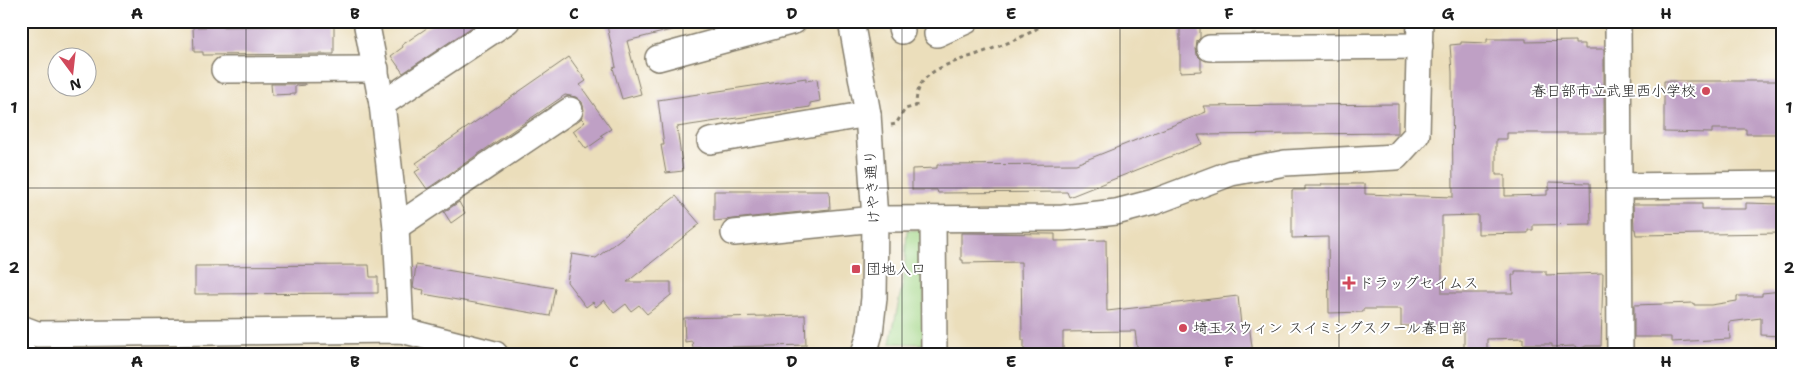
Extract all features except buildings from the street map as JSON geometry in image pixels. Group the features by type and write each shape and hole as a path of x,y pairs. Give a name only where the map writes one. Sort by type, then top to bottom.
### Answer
{"street":[{"path":"366,21 382,104 396,227 401,330"},
{"path":"382,104 507,21"},
{"path":"658,58 794,21"},
{"name":"けやき通り","path":"851,21 868,121 875,219 874,298 870,333 864,354"},
{"path":"937,34 966,21"},
{"path":"1618,21 1620,354"},
{"path":"734,233 875,219 1064,218 1116,212 1154,202 1231,173 1285,163 1396,157 1417,134 1420,33 1210,48"},
{"path":"224,70 376,68"},
{"path":"396,227 570,110"},
{"path":"710,141 868,121"},
{"path":"1619,186 1780,184"},
{"path":"933,219 934,354"},
{"path":"21,328 37,334 401,330 495,354"},
{"path":"21,348 23,354"}],"path":[{"path":"868,121 896,124 905,109 916,106 916,92 928,75 951,63 996,48 1037,29 1048,21"}],"green space":[{"path":"907,230 924,230 924,344 890,343 904,277"}],"place":[{"name":"春日部市立武里西小学校","path":"1706,91"},
{"name":"団地入口","path":"856,269"},
{"name":"ドラッグセイムス","path":"1349,283"},
{"name":"埼玉スウィン スイミングスクール春日部","path":"1183,328"}]}
